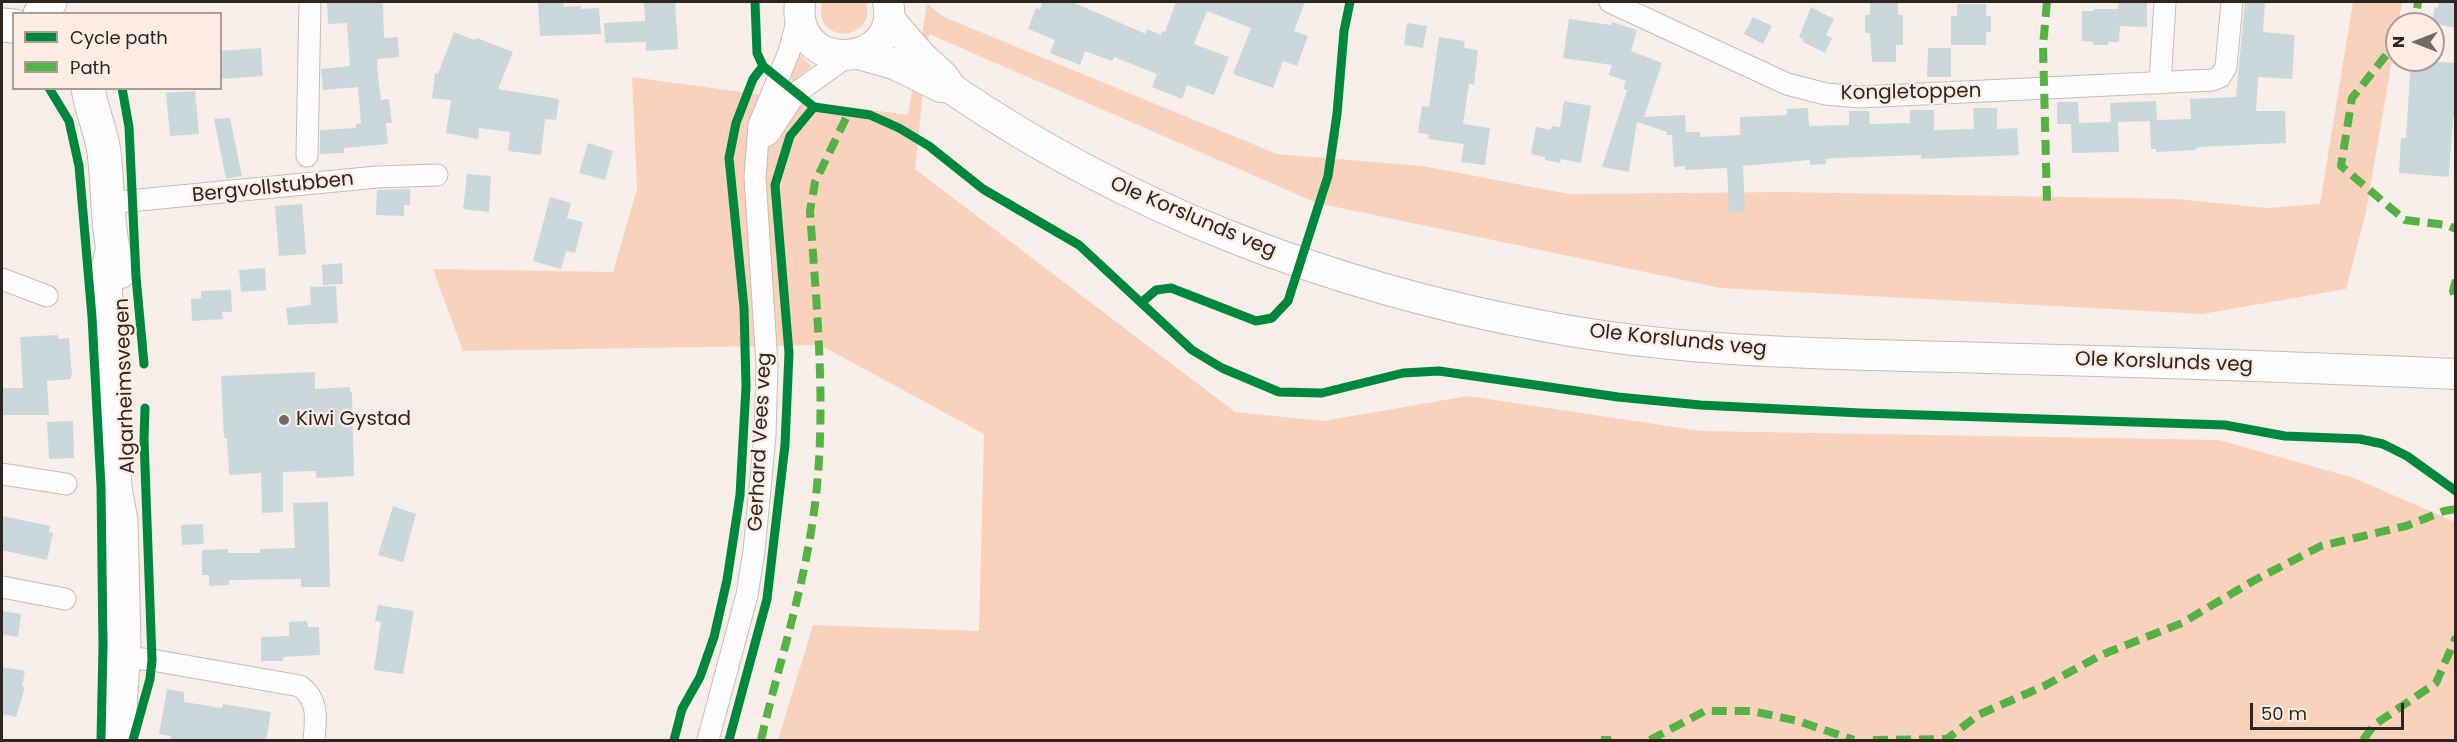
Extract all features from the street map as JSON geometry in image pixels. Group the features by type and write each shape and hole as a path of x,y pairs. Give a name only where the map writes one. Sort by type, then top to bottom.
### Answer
{"main road":[{"name":"Algarheimsvegen","path":"86,91 98,123 104,151 112,252 105,280 115,488 121,521 123,657 118,741"}],"street":[{"path":"307,156 310,2"},
{"name":"Kongletoppen","path":"1610,2 1787,84 1826,94 1860,97 2211,80 2220,76 2226,67 2232,2"},
{"path":"2160,82 2165,2"},
{"name":"Ole Korslunds veg","path":"799,5 801,26 815,46 836,56 853,55 894,64 940,86 952,89 1063,159 1143,199 1235,239 1317,269 1448,307 1546,327 1729,348 1846,354 2456,374"},
{"name":"Gerhard Vees veg","path":"708,741 747,595 754,551 765,436 767,353 754,177 759,125 789,52 799,5"},
{"path":"759,139 769,134 796,93 878,41 889,10"},
{"name":"Ole Korslunds veg","path":"889,10 921,56 943,76 952,89"},
{"name":"Bergvollstubben","path":"108,203 377,177 437,175"},
{"path":"2,279 47,296"},
{"path":"2,474 66,484"},
{"path":"2,587 65,598"},
{"path":"123,657 300,686 309,693 315,706 314,741"}],"shaded area":[{"path":"822,2 866,2 867,16 862,25 854,31 844,34 834,32 826,26 821,16"},
{"path":"2353,2 2402,2 2400,12 2385,12 2385,72 2390,72 2366,212 2346,289 2202,314 1721,288 1317,203 929,34 915,169 1235,412 1323,421 1468,396 1701,431 2219,440 2354,478 2455,522 2455,740 778,740 813,625 979,631 984,434 820,345 463,351 433,269 613,272 637,189 632,77 908,115 916,67 890,54 897,45 917,63 927,4 944,17 1277,154 1423,166 1569,194 1783,192 2176,199 2266,208 2320,204"},
{"path":"801,56 812,66 792,82 789,79 798,57"}],"building":[{"path":"327,2 383,4 384,38 398,37 399,57 378,59 377,66 381,100 389,99 392,123 386,123 388,144 344,148 344,153 320,154 320,130 356,128 356,124 361,123 358,87 323,90 321,69 350,66 347,23 328,24"},
{"path":"538,2 563,2 564,7 581,6 581,9 599,8 601,34 540,36"},
{"path":"644,2 675,2 678,49 646,51 646,42 605,43 604,23 645,21"},
{"path":"1042,2 1072,2 1146,34 1147,29 1161,35 1162,31 1165,32 1176,2 1305,2 1294,31 1308,36 1297,66 1283,61 1273,88 1233,74 1251,28 1207,11 1194,44 1229,57 1214,95 1187,85 1182,99 1152,87 1157,74 1114,57 1112,61 1085,51 1080,65 1050,53 1055,40 1028,29 1036,8 1040,9"},
{"path":"2119,2 2147,2 2147,27 2120,26 2119,42 2108,42 2108,45 2093,45 2093,42 2082,41 2082,11 2118,9"},
{"path":"2245,2 2265,2 2263,32 2295,35 2292,79 2258,77 2256,111 2285,111 2286,143 2198,147 2195,150 2156,152 2156,149 2151,149 2150,121 2118,122 2119,152 2072,153 2071,124 2057,124 2057,102 2078,102 2079,123 2111,122 2110,103 2156,101 2157,120 2191,119 2190,99 2236,97"},
{"path":"2439,2 2456,2 2456,28 2445,26 2445,12 2434,12 2435,7 2438,8"},
{"path":"1870,3 1898,3 1898,15 1903,15 1903,45 1896,45 1896,62 1872,62 1870,33 1865,33 1865,15 1870,15"},
{"path":"1957,4 1986,4 1986,16 1991,16 1991,32 1986,32 1986,45 1951,45 1951,16 1957,16"},
{"path":"1811,7 1834,19 1826,35 1832,38 1825,53 1803,42 1804,40 1799,37"},
{"path":"1753,17 1772,26 1763,44 1744,34"},
{"path":"1569,19 1611,25 1612,22 1637,30 1631,51 1662,63 1644,117 1685,115 1686,132 1700,132 1700,137 1740,135 1740,117 1787,115 1787,109 1808,108 1809,126 1849,125 1849,111 1869,111 1870,124 1910,123 1910,110 1934,110 1934,130 1974,129 1973,108 1997,108 1997,129 2017,128 2019,155 1921,159 1921,155 1837,158 1826,159 1826,164 1810,165 1810,160 1743,166 1745,211 1729,212 1727,168 1685,170 1685,166 1674,167 1672,135 1667,135 1667,132 1637,122 1629,172 1602,167 1627,90 1623,89 1626,81 1609,75 1612,65 1563,58"},
{"path":"1407,23 1427,26 1423,48 1404,45"},
{"path":"454,32 513,52 498,89 559,99 556,120 545,119 541,155 508,151 510,132 479,128 478,139 446,133 451,100 432,98 435,73 438,74"},
{"path":"1439,37 1465,41 1464,48 1478,50 1474,85 1469,84 1463,124 1490,128 1485,165 1461,162 1464,144 1428,139 1429,134 1418,133 1422,106 1429,107"},
{"path":"261,48 263,76 222,79 222,51"},
{"path":"1928,48 1951,48 1951,77 1927,77"},
{"path":"2445,62 2456,63 2456,117 2453,117 2449,177 2399,173 2401,138 2406,138 2410,72 2445,72"},
{"path":"195,91 199,134 170,136 166,93"},
{"path":"1564,101 1591,106 1581,163 1561,159 1560,163 1531,154 1536,127 1551,130 1552,126 1560,127"},
{"path":"230,118 242,176 226,179 214,119"},
{"path":"588,143 613,151 605,180 579,173"},
{"path":"467,174 491,176 489,212 463,209"},
{"path":"410,189 410,205 404,205 404,216 376,215 377,190"},
{"path":"550,197 571,203 567,218 583,222 575,253 566,251 561,269 533,261"},
{"path":"302,204 306,254 279,256 275,206"},
{"path":"342,263 343,284 323,285 322,265"},
{"path":"265,268 266,290 241,292 239,270"},
{"path":"336,286 338,323 288,325 286,308 311,305 310,287"},
{"path":"231,290 232,312 222,312 223,319 192,321 191,299 201,298 201,291"},
{"path":"58,335 58,339 69,338 72,374 70,379 47,381 49,415 2,415 2,388 23,388 20,337"},
{"path":"315,372 315,389 350,387 350,392 352,392 354,476 316,478 316,471 283,472 283,512 262,513 261,473 229,475 227,438 224,438 221,376"},
{"path":"73,421 74,458 49,459 47,422"},
{"path":"328,502 330,587 301,587 301,579 229,580 229,585 209,586 209,575 202,575 202,550 228,549 228,553 260,553 260,549 295,548 293,503"},
{"path":"393,506 416,514 403,562 378,555"},
{"path":"2,516 50,526 49,532 53,533 47,560 2,550"},
{"path":"203,524 204,544 182,545 181,525"},
{"path":"378,605 414,611 403,674 374,670 381,622 375,621"},
{"path":"2,611 21,614 18,637 2,634"},
{"path":"307,621 308,627 319,627 320,655 283,657 283,661 261,661 261,637 289,636 289,622"},
{"path":"2,667 25,671 22,686 25,687 16,717 2,714"},
{"path":"167,689 184,692 184,702 222,708 223,704 271,712 266,741 170,741 171,736 159,734"}],"marked path":[{"path":"2047,2 2043,46 2047,201"},
{"path":"2417,12 2418,2"},
{"path":"2385,57 2352,98 2341,166 2405,220 2447,225 2456,229"},
{"path":"761,740 803,575 817,481 820,442 820,365 810,211 815,182 849,112"},
{"path":"2456,280 2453,291 2456,302"},
{"path":"1873,740 1947,739 1978,715 2044,686 2101,655 2182,623 2253,581 2321,546 2406,526 2444,511 2456,509"},
{"path":"2363,740 2374,725 2436,683 2456,637"},
{"path":"1650,740 1705,711 1752,711 1798,721 1854,740"},
{"path":"1601,740 1611,740"}],"cycle path":[{"path":"755,2 757,53 763,66 814,107 870,115 899,128 929,146 983,189 1079,245 1192,350 1222,368 1279,392 1322,393 1403,373 1439,371 1618,397 1700,405 1861,413 2225,425 2285,436 2360,439 2383,444 2407,456 2456,491"},
{"path":"1141,303 1156,290 1171,288 1256,321 1272,318 1288,301 1328,176 1337,114 1344,31 1350,2"},
{"path":"674,740 682,709 700,677 714,637 727,580 740,495 746,387 744,308 729,158 736,123 753,79 763,66"},
{"path":"50,90 69,121 79,166 92,317 101,487 103,646 101,740"},
{"path":"122,90 129,127 136,277 144,364"},
{"path":"729,740 767,599 785,445 789,353 775,185 790,136 814,107"},
{"path":"133,740 150,679 152,660 144,439 145,408"}],"place":[{"name":"Kiwi Gystad","path":"284,420"}]}
